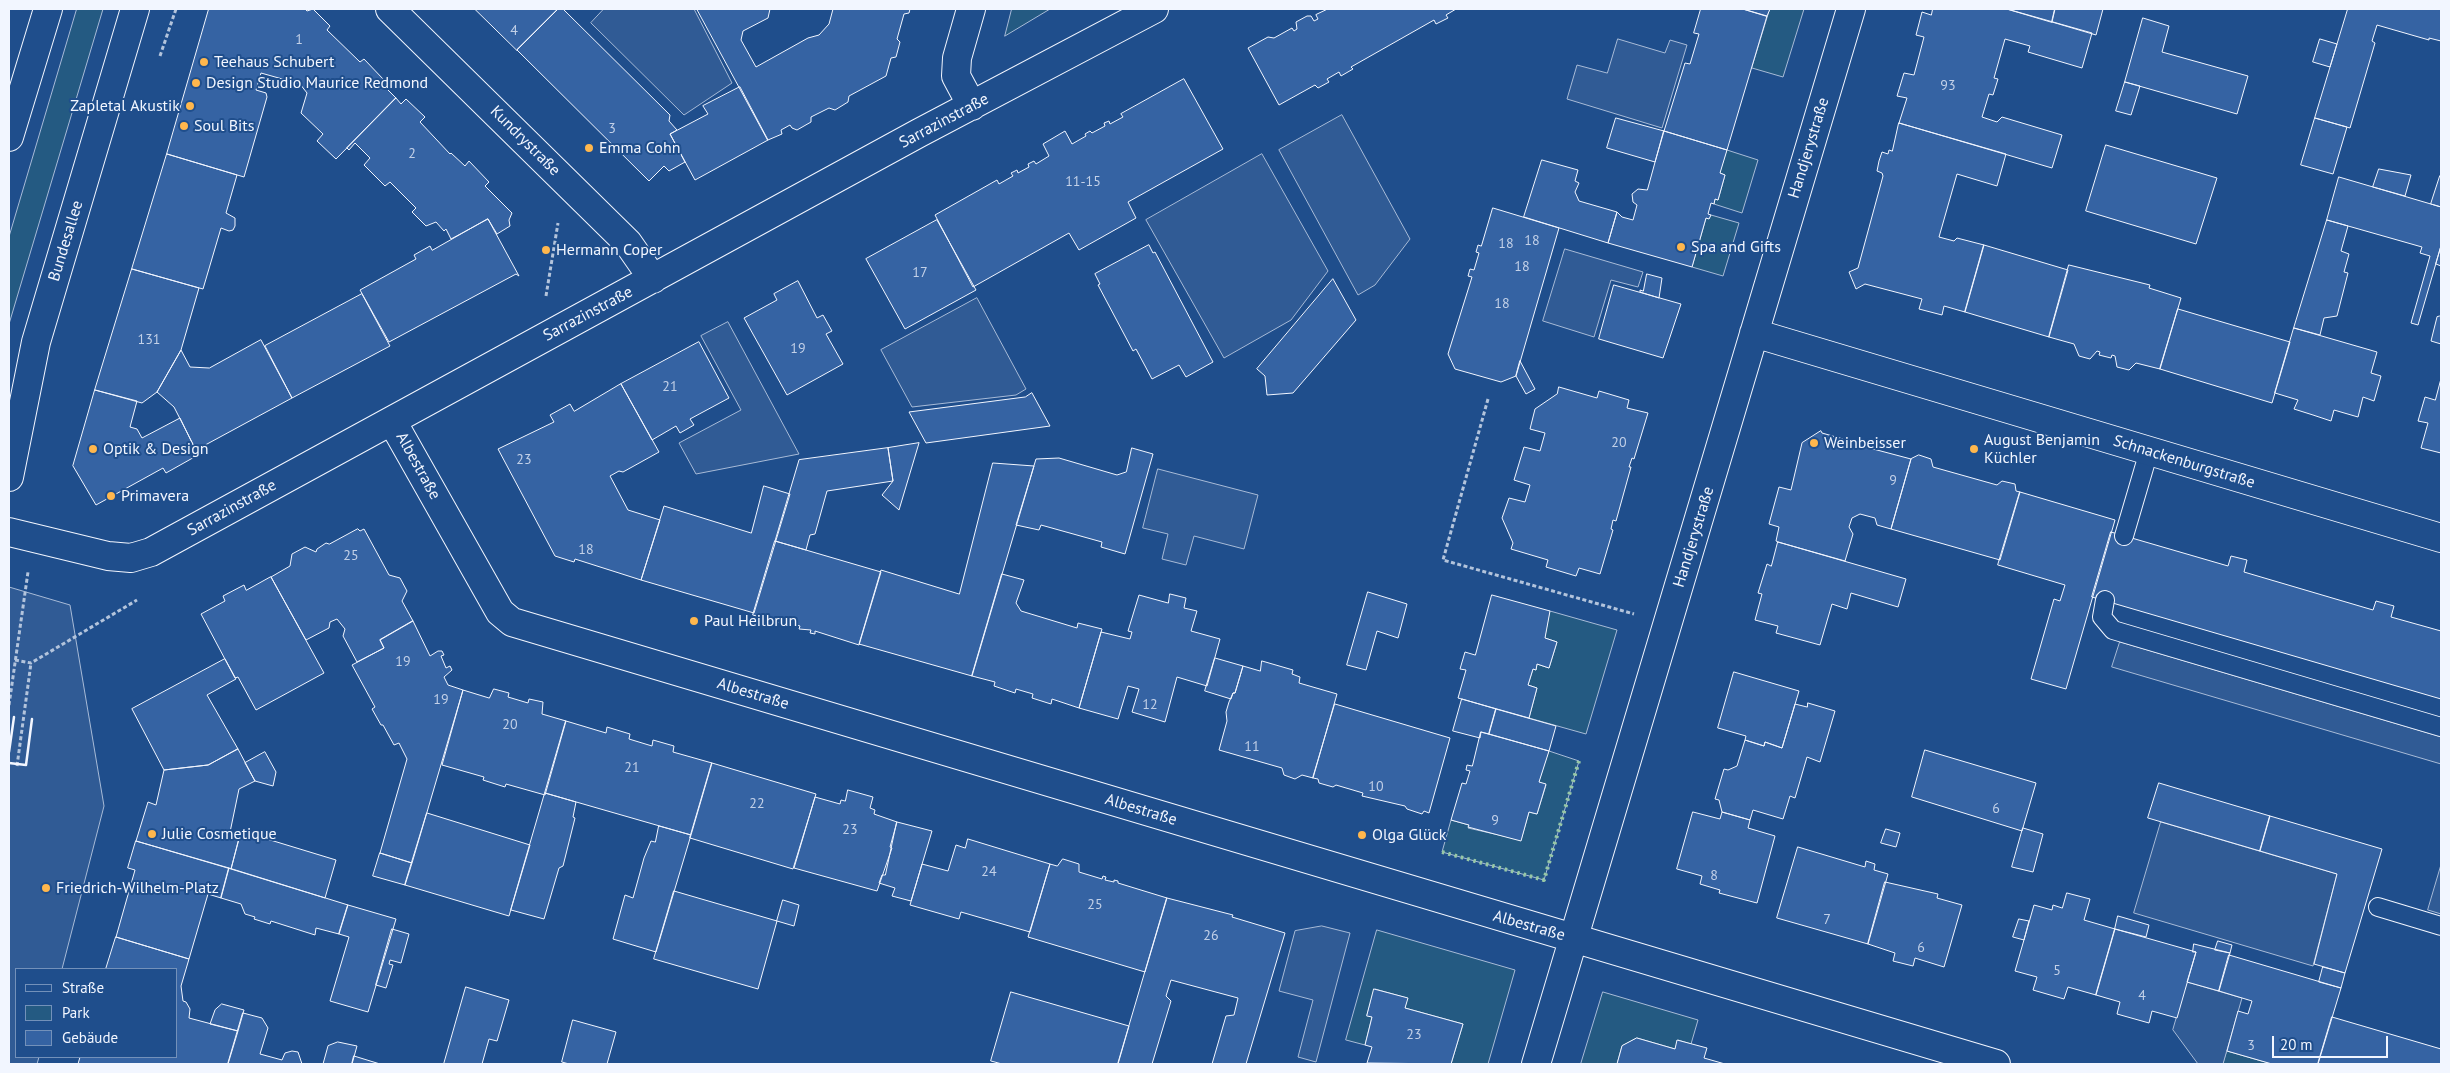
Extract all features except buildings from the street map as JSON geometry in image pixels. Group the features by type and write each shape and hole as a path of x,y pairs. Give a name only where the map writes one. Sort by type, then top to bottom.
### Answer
{"street":[{"path":"9,136 48,9"},
{"name":"Bundesallee","path":"9,476 19,372 36,342 135,9"},
{"name":"Kundrystraße","path":"390,9 628,243 653,279"},
{"path":"971,9 957,58 956,76 972,106"},
{"name":"Sarrazinstraße","path":"9,532 108,556 131,558 144,554 1154,9"},
{"name":"Handjerystraße","path":"1536,1064 1851,9"},
{"name":"Schnackenburgstraße","path":"1754,333 2441,538"},
{"name":"Albestraße","path":"392,421 500,612 512,622 1996,1064"}],"lane":[{"path":"2124,536 2149,451"},
{"path":"2104,600 2102,617 2113,630 2441,727"},
{"path":"2378,908 2441,926"}],"path":[{"path":"546,297 559,220"},
{"path":"1488,399 1443,560 1634,614"},
{"path":"15,660 31,663 137,600"},
{"path":"9,705 22,604"},
{"path":"17,766 31,663"}],"green space":[{"path":"77,9 103,9 9,324 9,237"},
{"path":"1012,9 1050,9 1005,36"},
{"path":"1770,9 1804,9 1783,77 1752,68"},
{"path":"1727,150 1758,160 1742,213 1714,204 1715,199 1718,200 1725,175 1720,173"},
{"path":"1711,215 1739,223 1723,276 1692,267 1706,218 1709,218"},
{"path":"1550,611 1617,630 1586,734 1529,718 1537,688 1528,685 1533,669 1536,670 1537,664 1549,668 1557,642 1545,638"},
{"path":"1549,751 1579,761 1544,880 1442,852 1451,820 1469,825 1468,828 1521,840 1529,812 1537,814 1546,785 1539,782"},
{"path":"1377,930 1515,970 1488,1064 1451,1064 1463,1024 1405,1008 1407,998 1375,989 1367,1015 1372,1017 1365,1045 1346,1040"},
{"path":"1603,992 1698,1020 1691,1044 1678,1040 1675,1049 1637,1038 1622,1046 1617,1064 1581,1064"},
{"path":"2227,1051 2272,1064 2223,1064"}],"shaded area":[{"path":"604,9 694,9 732,83 684,115 591,23"},
{"path":"1618,39 1665,53 1670,40 1687,45 1662,128 1567,99 1577,65 1607,73"},
{"path":"1342,115 1410,239 1375,285 1358,295 1279,150"},
{"path":"1262,154 1328,271 1291,320 1224,358 1146,220"},
{"path":"1565,249 1643,272 1638,287 1611,280 1594,337 1543,321"},
{"path":"977,298 1026,389 1016,395 912,407 881,350"},
{"path":"728,322 799,454 696,474 679,443 741,410 701,336"},
{"path":"1158,469 1258,495 1244,549 1194,536 1186,565 1162,559 1168,534 1143,528"},
{"name":"Friedrich-Wilhelm-Platz","path":"9,587 70,605 104,806 62,968 15,968 15,1058 39,1058 37,1064 9,1064"},
{"path":"2120,642 2441,737 2441,764 2112,667"},
{"path":"2161,822 2337,874 2313,966 2134,913"},
{"path":"2441,865 2441,914 2428,910"},
{"path":"1322,926 1350,933 1316,1062 1298,1057 1313,1000 1279,991 1295,931"},
{"path":"2187,982 2242,998 2223,1064 2198,1064 2173,1030"}],"hedge":[{"path":"1442,852 1544,880 1579,761"}],"wall":[{"path":"9,752 14,717"},
{"path":"9,763 26,765 32,719"}],"place":[{"name":"Teehaus Schubert","path":"204,62"},
{"name":"Design Studio Maurice Redmond","path":"196,83"},
{"name":"Zapletal Akustik","path":"190,106"},
{"name":"Soul Bits","path":"184,126"},
{"name":"Emma Cohn","path":"589,148"},
{"name":"Spa and Gifts","path":"1681,247"},
{"name":"Hermann Coper","path":"546,250"},
{"name":"Weinbeisser","path":"1814,443"},
{"name":"Optik & Design","path":"93,449"},
{"name":"August Benjamin Küchler","path":"1974,449"},
{"name":"Primavera","path":"111,496"},
{"name":"Paul Heilbrun","path":"694,621"},
{"name":"Julie Cosmetique","path":"152,834"},
{"name":"Olga Glück","path":"1362,835"},
{"name":"Friedrich-Wilhelm-Platz","path":"46,888"}]}
